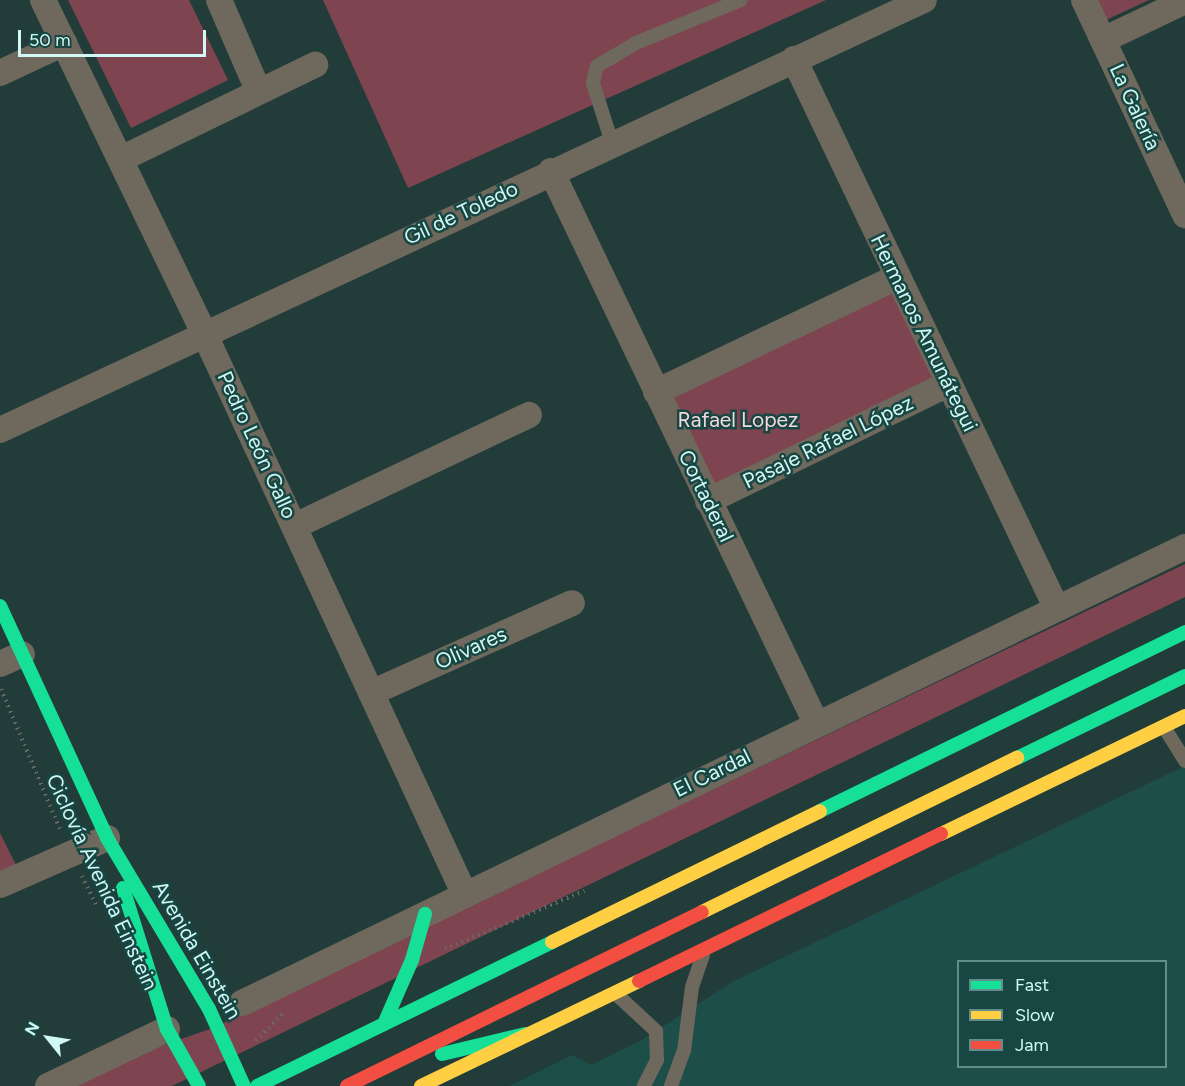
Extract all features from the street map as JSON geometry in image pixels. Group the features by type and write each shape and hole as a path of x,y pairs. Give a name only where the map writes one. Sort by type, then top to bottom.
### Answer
{"main road":[{"name":"Avenida Einstein","path":"0,606 11,659 107,838 209,1009 244,1086"},
{"path":"257,1086 1185,632"},
{"path":"347,1086 1185,676"},
{"path":"421,1086 613,991 1185,716"},
{"name":"Avenida Einstein","path":"107,838 167,1029 199,1086"},
{"path":"384,1024 412,960 425,914"},
{"path":"385,1067 526,1034"}],"street":[{"name":"Pedro León Gallo","path":"43,0 205,335 464,893"},
{"path":"219,0 258,90"},
{"name":"Gil de Toledo","path":"0,430 551,171 924,0"},
{"name":"La Galería","path":"1084,0 1185,215"},
{"path":"1103,40 1185,1"},
{"path":"0,73 64,44"},
{"name":"Hermanos Amunátegui","path":"794,59 1056,607"},
{"path":"121,159 258,90 315,65"},
{"name":"Cortaderal","path":"551,171 816,723"},
{"path":"656,392 897,277"},
{"name":"Pasaje Rafael López","path":"708,501 948,384"},
{"path":"295,526 529,415"},
{"name":"El Cardal","path":"242,1003 464,893 1185,547"},
{"name":"Olivares","path":"371,693 572,603"},
{"path":"0,885 70,852 107,838"},
{"path":"48,1086 167,1029"}],"lane":[{"path":"612,143 592,83 597,66 636,43 741,0"},
{"path":"1164,727 1185,761"},
{"path":"671,1086 681,1066 694,982 707,946"},
{"path":"613,991 637,1010 656,1031 657,1060 644,1086"}],"path":[{"name":"Ciclovía Avenida Einstein","path":"0,688 70,852 101,917"}],"shaded area":[{"path":"1185,766 1185,1086 510,1086 572,1055 591,1065 640,1041 734,981"}],"green space":[{"path":"68,0 189,0 228,80 131,128"},
{"path":"323,0 826,0 408,188"},
{"path":"1097,0 1149,0 1106,20"},
{"name":"Rafael Lopez","path":"894,286 940,381 712,493 666,397"},
{"path":"1185,564 1185,597 172,1086 71,1086 141,1053 213,1028"},
{"path":"0,833 16,865 0,873"}],"traffic: fast":[{"path":"0,606 107,838 209,1009 244,1086"},
{"path":"820,811 1185,632"},
{"path":"1017,758 1185,676"},
{"path":"123,888 167,1029 199,1086"},
{"path":"384,1024 412,960 425,914"},
{"path":"257,1086 552,942"},
{"path":"442,1054 526,1034"}],"traffic: slow":[{"path":"941,834 1185,716"},
{"path":"702,912 1017,758"},
{"path":"552,942 820,811"},
{"path":"421,1086 639,981"}],"traffic: jam":[{"path":"639,981 941,834"},
{"path":"347,1086 702,912"}]}
